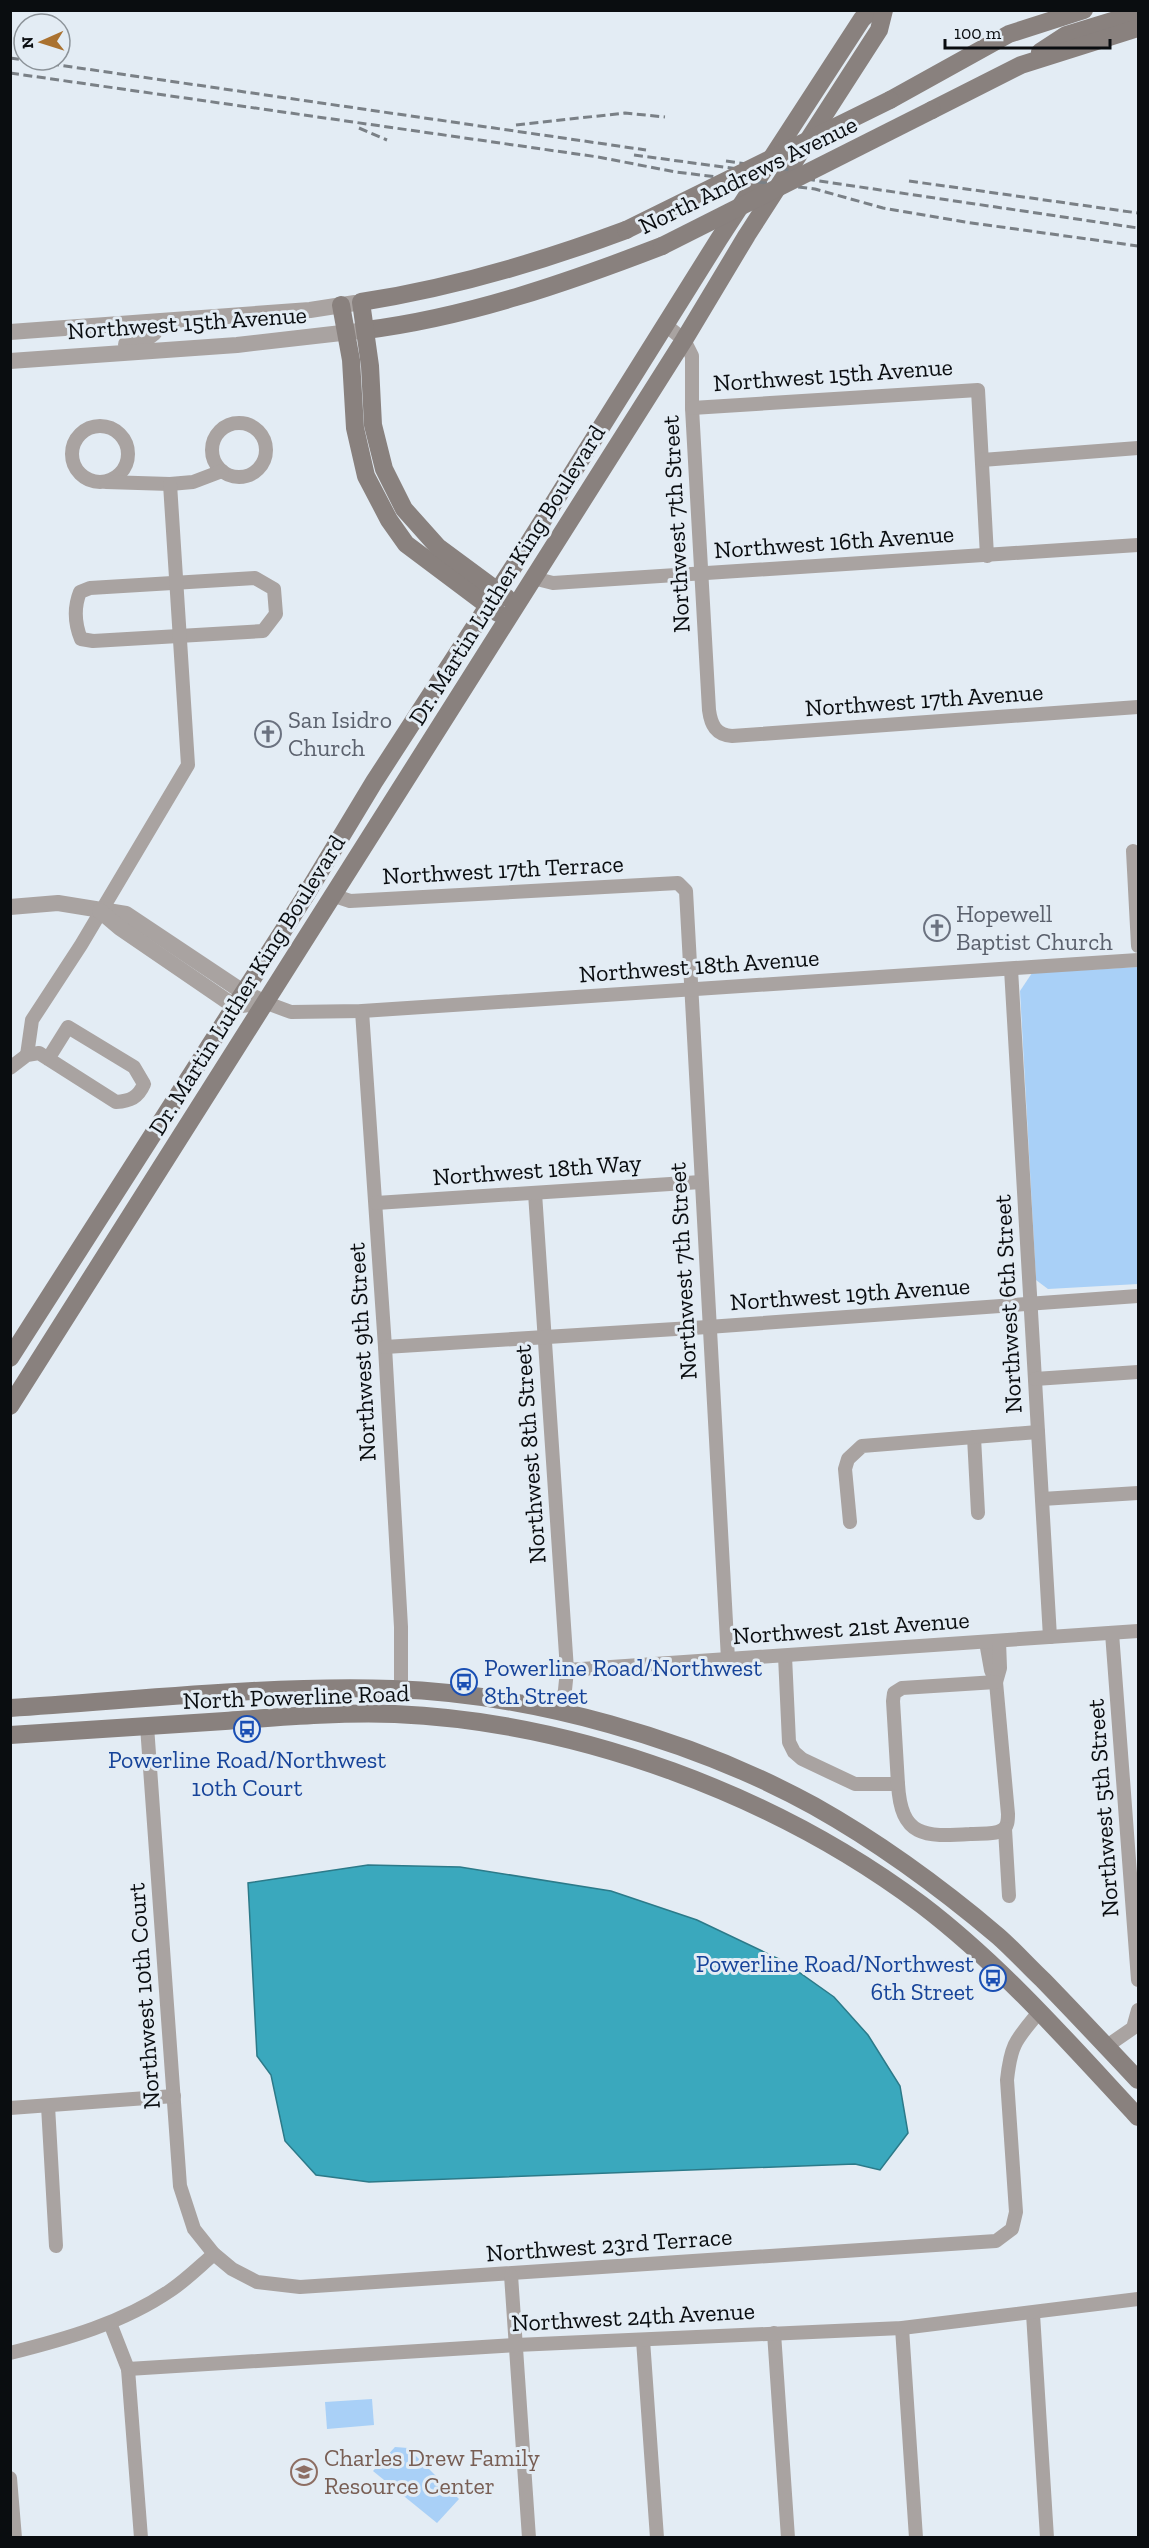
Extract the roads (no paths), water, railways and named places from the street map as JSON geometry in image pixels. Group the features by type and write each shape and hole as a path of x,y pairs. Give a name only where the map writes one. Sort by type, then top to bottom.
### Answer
{"main road":[{"name":"Dr. Martin Luther King Boulevard","path":"10,1358 304,898 374,782 499,591 667,326 719,239 862,19 872,10"},
{"name":"Dr. Martin Luther King Boulevard","path":"10,1406 684,340 747,235 879,30 884,10"},
{"name":"North Andrews Avenue","path":"362,302 491,274 569,251 626,230 890,100 1009,34 1084,10"},
{"path":"1021,65 1066,35 1138,13"},
{"name":"North Andrews Avenue","path":"366,330 495,303 574,280 662,246 1021,65 1138,28"},
{"path":"362,302 373,425 384,470 404,509 438,547 499,591 512,612"},
{"path":"341,305 351,360 355,428 366,476 389,520 406,544 488,607 512,612"},
{"path":"523,552 526,569 533,578"},
{"name":"North Powerline Road","path":"10,1708 302,1689 401,1690 474,1696 560,1712 674,1744 736,1769 812,1805 871,1841 934,1884 1001,1939 1137,2076"},
{"path":"147,1726 177,1706 205,1696"},
{"path":"519,1730 547,1724 560,1712"},
{"name":"North Powerline Road","path":"10,1735 303,1715 396,1714 470,1722 551,1736 663,1767 729,1793 802,1828 923,1906 982,1955 1138,2117"},
{"path":"551,1736 570,1725 587,1719"},
{"path":"802,1828 828,1828 840,1822"},
{"path":"833,1847 849,1840 871,1841"},
{"path":"1091,2066 1115,2075 1137,2076"}],"street":[{"name":"Northwest 15th Avenue","path":"10,332 310,310 362,302"},
{"path":"53,358 64,350 141,343 154,333 156,322"},
{"path":"667,326 684,340"},
{"name":"Northwest 15th Avenue","path":"10,361 248,344 366,330"},
{"name":"Northwest 7th Street","path":"684,340 692,356 692,408 709,710 710,722 715,729"},
{"name":"Northwest 15th Avenue","path":"692,408 978,390 982,459"},
{"path":"95,482 104,482 120,473 127,457 123,440 110,428 101,426 92,427 77,438 72,456 79,473 95,482 170,484 193,482 222,471"},
{"path":"987,556 982,459 1138,448"},
{"path":"27,1055 32,1020 81,945 188,765 170,484"},
{"name":"Northwest 16th Avenue","path":"533,578 554,583 701,575 1138,545"},
{"path":"255,578 274,589 276,614 263,631 180,637 93,641 81,639 76,628 76,602 80,592 90,588 255,578"},
{"name":"Northwest 17th Avenue","path":"715,729 723,735 732,736 1138,707"},
{"path":"1133,851 1138,946"},
{"name":"Northwest 7th Street","path":"678,883 686,891 708,1327 728,1659"},
{"name":"Northwest 17th Terrace","path":"332,895 350,901 678,883"},
{"path":"10,907 58,903 100,911 120,928 238,999 264,1002"},
{"name":"Northwest 18th Avenue","path":"264,1002 291,1012 362,1011 1138,960"},
{"name":"Northwest 6th Street","path":"1011,969 1050,1637"},
{"name":"Northwest 9th Street","path":"362,1011 385,1347 401,1627 401,1690"},
{"path":"10,1068 27,1055 39,1053 48,1059 116,1102 134,1098 140,1093 144,1084 134,1067 68,1027 48,1059"},
{"name":"Northwest 18th Way","path":"376,1203 701,1182"},
{"name":"Northwest 8th Street","path":"535,1193 567,1670 566,1690 560,1712"},
{"name":"Northwest 19th Avenue","path":"385,1347 546,1338 1138,1296"},
{"path":"1035,1379 1138,1372"},
{"path":"850,1522 845,1469 848,1459 862,1446 1038,1432"},
{"path":"974,1437 978,1513"},
{"path":"1042,1499 1138,1493"},
{"name":"Northwest 21st Avenue","path":"567,1670 1138,1631"},
{"name":"Northwest 5th Street","path":"1112,1633 1138,1980"},
{"path":"992,1641 1000,1668 996,1682 1008,1814 1005,1829 1009,1896"},
{"path":"785,1656 789,1742 794,1752 802,1759 855,1784 898,1784"},
{"path":"996,1682 902,1688 894,1693 898,1784 903,1815 913,1826 928,1834 999,1832 1005,1829"},
{"name":"Northwest 10th Court","path":"147,1726 180,2186 194,2229 214,2254"},
{"path":"1107,2046 1133,2028 1138,2010"},
{"name":"Northwest 23rd Terrace","path":"214,2254 232,2269 257,2282 300,2287 510,2275 996,2241 1012,2229 1016,2212 1007,2080 1009,2060 1014,2042 1039,2012"},
{"path":"10,2108 174,2096"},
{"path":"48,2106 56,2246"},
{"path":"10,2353 61,2340 110,2323 171,2290 214,2254"},
{"path":"510,2275 529,2538"},
{"name":"Northwest 24th Avenue","path":"128,2370 516,2345 902,2328 1033,2314 1138,2299"},
{"path":"1033,2314 1047,2538"},
{"path":"110,2323 128,2370 141,2538"},
{"path":"902,2328 916,2538"},
{"path":"774,2332 788,2538"},
{"path":"643,2340 657,2538"},
{"path":"10,2478 15,2538"}],"railway":[{"path":"10,58 646,150"},
{"path":"10,73 598,157 676,172 815,189 883,208 1138,246"},
{"path":"516,125 625,113 665,117"},
{"path":"359,128 387,140"},
{"path":"634,155 738,169"},
{"path":"726,161 818,174"},
{"path":"806,179 1138,228"},
{"path":"909,181 1138,213"}],"place":[{"name":"San Isidro Church","path":"268,734"},
{"name":"Hopewell Baptist Church","path":"937,928"},
{"name":"Powerline Road/Northwest 8th Street","path":"464,1682"},
{"name":"Powerline Road/Northwest 10th Court","path":"247,1729"},
{"name":"Powerline Road/Northwest 6th Street","path":"993,1978"},
{"name":"Charles Drew Family Resource Center","path":"304,2472"}]}
